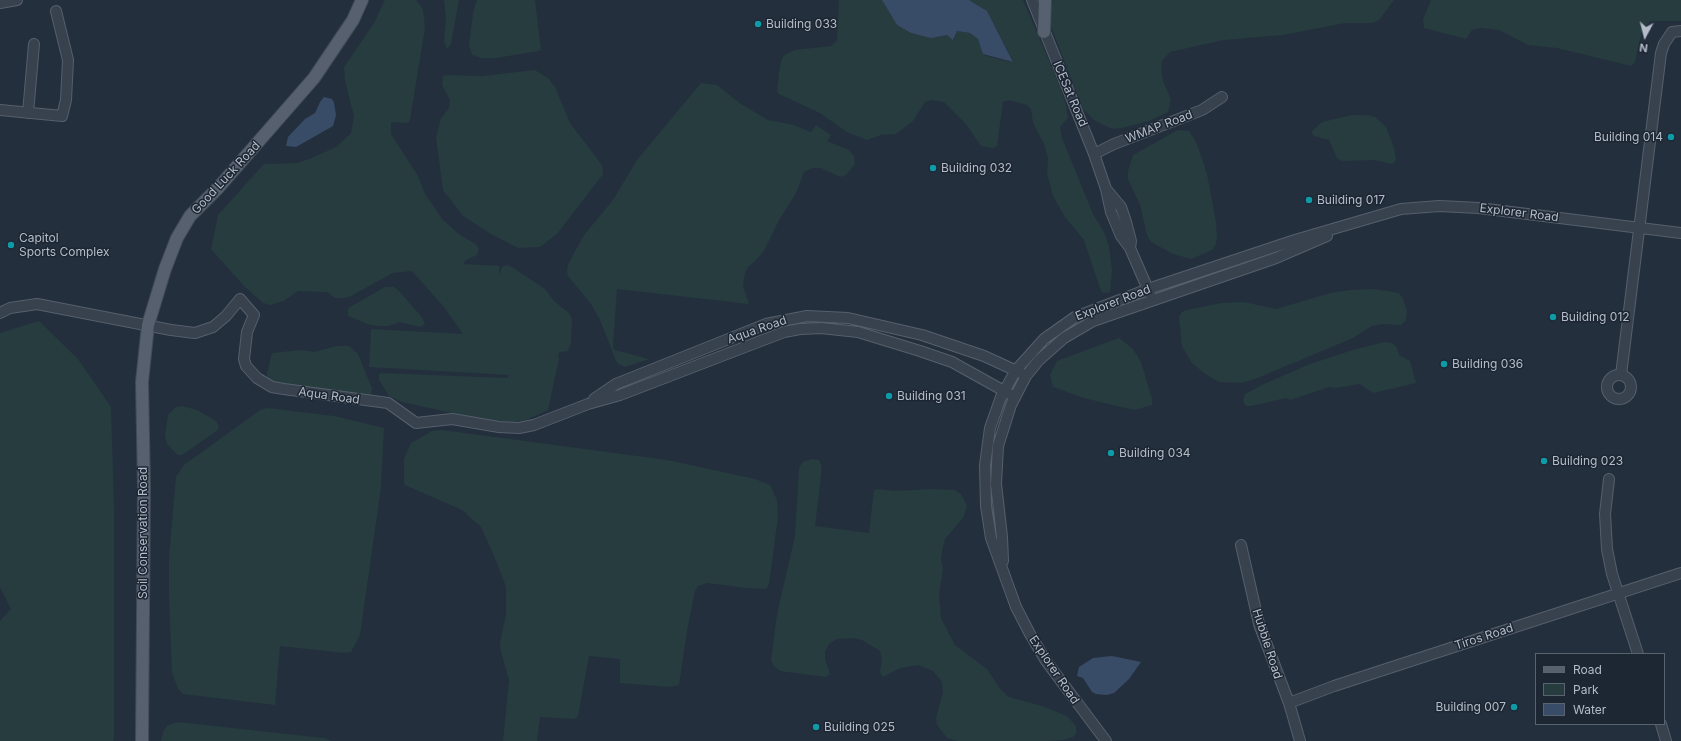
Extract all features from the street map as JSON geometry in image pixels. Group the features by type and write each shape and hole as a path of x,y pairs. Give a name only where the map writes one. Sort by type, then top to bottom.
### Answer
{"main road":[{"name":"Good Luck Road","path":"148,326 165,269 177,238 190,216 218,188 314,78 353,20 362,0"},
{"path":"1044,32 1045,0"},
{"name":"Soil Conservation Road","path":"142,741 144,487 142,382 148,326"}],"street":[{"path":"0,3 16,0"},
{"name":"ICESat Road","path":"1032,0 1094,154 1106,189 1111,212 1121,236 1130,248 1152,301"},
{"path":"0,110 28,114 62,116 66,100 68,60 56,11"},
{"path":"1621,375 1661,53 1667,38 1672,32 1681,31"},
{"path":"28,114 34,44"},
{"name":"WMAP Road","path":"1094,154 1129,138 1202,110 1222,97"},
{"name":"Explorer Road","path":"1106,741 1046,661 1016,607 991,538 986,506 985,465 990,428 1004,391 1016,370 1044,339 1075,317 1148,289 1295,240 1401,209 1439,206 1479,208 1681,233"},
{"name":"Explorer Road","path":"1003,571 1002,537 996,484 998,446 1004,426 1026,376 1052,348 1078,328 1093,321 1276,258 1358,221"},
{"name":"Aqua Road","path":"148,326 195,333 213,327 226,316 240,299 254,315 247,332 244,359 250,372 260,380 272,387 388,403 416,423 452,419 478,424 519,428 534,425 588,404 620,395 784,332 800,329 821,328 841,328 858,332 952,362 1016,397"},
{"path":"0,313 10,308 37,304 148,326"},
{"name":"Aqua Road","path":"588,404 616,384 766,324 807,316 848,318 922,335 971,350 1026,376"},
{"path":"1609,479 1605,514 1607,549 1618,593 1638,653"},
{"name":"Hubble Road","path":"1241,545 1259,624 1289,703 1300,741"},
{"name":"Tiros Road","path":"1289,703 1334,686 1681,573"},
{"path":"1661,725 1666,741"}],"green space":[{"path":"385,0 416,0 423,9 425,28 410,120 408,123 391,122 391,134 418,176 425,194 443,220 460,235 476,244 479,249 477,255 466,260 463,264 499,266 499,275 502,267 507,265 512,267 545,289 554,301 569,313 572,319 571,343 568,351 560,352 558,355 559,359 548,410 526,420 511,422 466,416 402,402 389,396 379,380 379,375 381,373 507,378 509,375 369,367 371,329 463,334 443,306 412,271 393,273 349,297 335,298 327,292 298,291 284,301 270,305 263,303 245,287 211,249 218,215 264,164 297,163 312,158 336,147 351,133 354,116 345,81 344,67 374,23"},
{"path":"444,0 459,0 451,44 447,49 444,41 446,17"},
{"path":"477,0 535,0 541,49 539,51 496,58 482,58 472,55 469,45 473,13"},
{"path":"839,0 882,0 897,25 911,33 935,37 947,35 954,40 957,31 970,33 978,39 984,55 1013,62 987,11 969,0 1023,0 1059,84 1066,105 1068,118 1060,127 1062,138 1093,214 1105,234 1109,247 1112,270 1110,292 1104,293 1101,291 1084,240 1065,217 1053,196 1047,173 1048,158 1044,144 1033,123 1031,109 1027,105 1009,100 1003,102 997,146 993,148 981,146 966,124 944,102 932,100 925,102 913,121 896,134 881,135 867,140 847,132 820,113 777,92 782,58 785,55 795,50 831,46 837,41"},
{"path":"1053,0 1394,0 1379,20 1372,23 1345,23 1283,35 1224,40 1170,52 1162,61 1161,71 1163,81 1171,99 1168,112 1149,121 1112,129 1094,120 1083,109 1050,24 1049,8"},
{"path":"1431,0 1681,0 1681,21 1650,21 1641,33 1635,62 1631,66 1557,48 1528,45 1499,30 1481,28 1472,30 1466,39 1424,28 1423,20"},
{"path":"535,70 548,78 555,87 570,123 602,165 603,174 557,234 540,247 518,248 491,234 463,216 443,190 436,138 441,118 449,108 450,100 442,85 443,76 482,76"},
{"path":"701,83 717,85 741,104 768,120 794,125 811,132 816,125 831,135 827,141 849,150 854,156 855,164 846,175 840,177 821,168 813,168 804,172 796,193 778,222 764,251 748,267 745,273 743,286 749,304 617,289 613,347 615,350 649,359 625,367 617,363 600,320 591,304 568,276 568,264 584,235 613,200 637,160"},
{"path":"1352,115 1367,115 1375,117 1386,127 1394,148 1396,160 1392,164 1374,160 1342,161 1337,158 1329,140 1314,136 1311,132 1322,122"},
{"path":"1178,130 1189,131 1197,144 1207,174 1216,222 1216,244 1212,250 1191,259 1173,254 1151,242 1147,235 1140,205 1128,179 1128,171 1133,155"},
{"path":"385,287 394,287 400,292 421,316 425,324 420,327 400,322 388,326 378,326 370,325 348,316 348,308"},
{"path":"1374,289 1399,293 1403,299 1407,311 1406,320 1401,325 1383,324 1372,326 1353,338 1255,379 1241,383 1219,382 1204,373 1191,362 1182,346 1179,317 1182,312 1187,310 1221,303 1244,302 1276,309 1330,293"},
{"path":"39,321 78,359 111,407 114,508 113,741 0,741 0,621 11,609 0,587 0,333"},
{"path":"1119,338 1133,349 1141,362 1152,399 1152,405 1135,410 1084,398 1053,387 1050,375 1057,361"},
{"path":"1385,342 1392,343 1397,348 1399,355 1410,361 1416,383 1373,393 1360,384 1336,388 1329,387 1290,400 1286,398 1251,406 1246,406 1243,400 1245,394 1310,364 1353,350"},
{"path":"337,346 349,346 358,354 372,388 371,396 275,383 268,377 267,374 272,353 301,350 314,352"},
{"path":"182,406 197,410 216,421 219,426 218,430 182,455 178,455 167,444 165,435 168,415 176,407"},
{"path":"268,408 334,416 384,428 381,487 360,635 351,652 344,653 280,646 275,705 183,694 178,689 172,672 169,597 169,557 176,477 184,465 260,410"},
{"path":"442,430 667,460 755,479 770,485 777,500 778,517 769,584 766,589 707,583 698,586 695,591 688,625 679,685 669,687 620,683 620,659 589,656 578,716 574,719 540,717 537,741 503,741 509,680 500,643 506,614 506,587 497,563 481,527 462,510 405,485 404,482 404,459 411,443 432,431"},
{"path":"812,459 819,460 822,467 815,526 869,533 874,490 877,489 896,491 931,489 954,490 961,494 967,506 963,518 945,539 942,551 941,560 943,569 939,594 941,618 955,645 987,669 1001,690 1009,697 1042,706 1067,716 1076,726 1076,733 1073,737 1063,740 1049,741 958,741 947,738 937,725 936,718 943,692 942,682 933,671 918,665 900,668 883,677 880,672 882,659 880,651 862,640 854,638 837,639 829,644 825,652 825,659 830,674 826,677 780,671 773,665 771,660 777,614 795,536 799,468 803,462"},
{"path":"177,722 324,738 331,741 161,741 163,732 167,726"}],"water":[{"path":"882,0 969,0 987,11 1013,62 983,54 978,39 970,33 957,31 953,40 947,35 931,38 911,33 897,25"},
{"path":"324,97 332,99 334,103 336,115 333,126 296,147 286,146 288,137 305,119 315,113"},
{"path":"1112,656 1141,662 1129,679 1114,693 1107,695 1096,694 1092,692 1083,678 1077,676 1079,667 1093,658"}],"place":[{"name":"Building 033","path":"758,24"},
{"name":"Building 014","path":"1671,137"},
{"name":"Building 032","path":"933,168"},
{"name":"Building 017","path":"1309,200"},
{"name":"Capitol Sports Complex","path":"11,245"},
{"name":"Building 012","path":"1553,317"},
{"name":"Building 036","path":"1444,364"},
{"name":"Building 031","path":"889,396"},
{"name":"Building 034","path":"1111,453"},
{"name":"Building 023","path":"1544,461"},
{"name":"Building 007","path":"1514,707"},
{"name":"Building 025","path":"816,727"}]}
